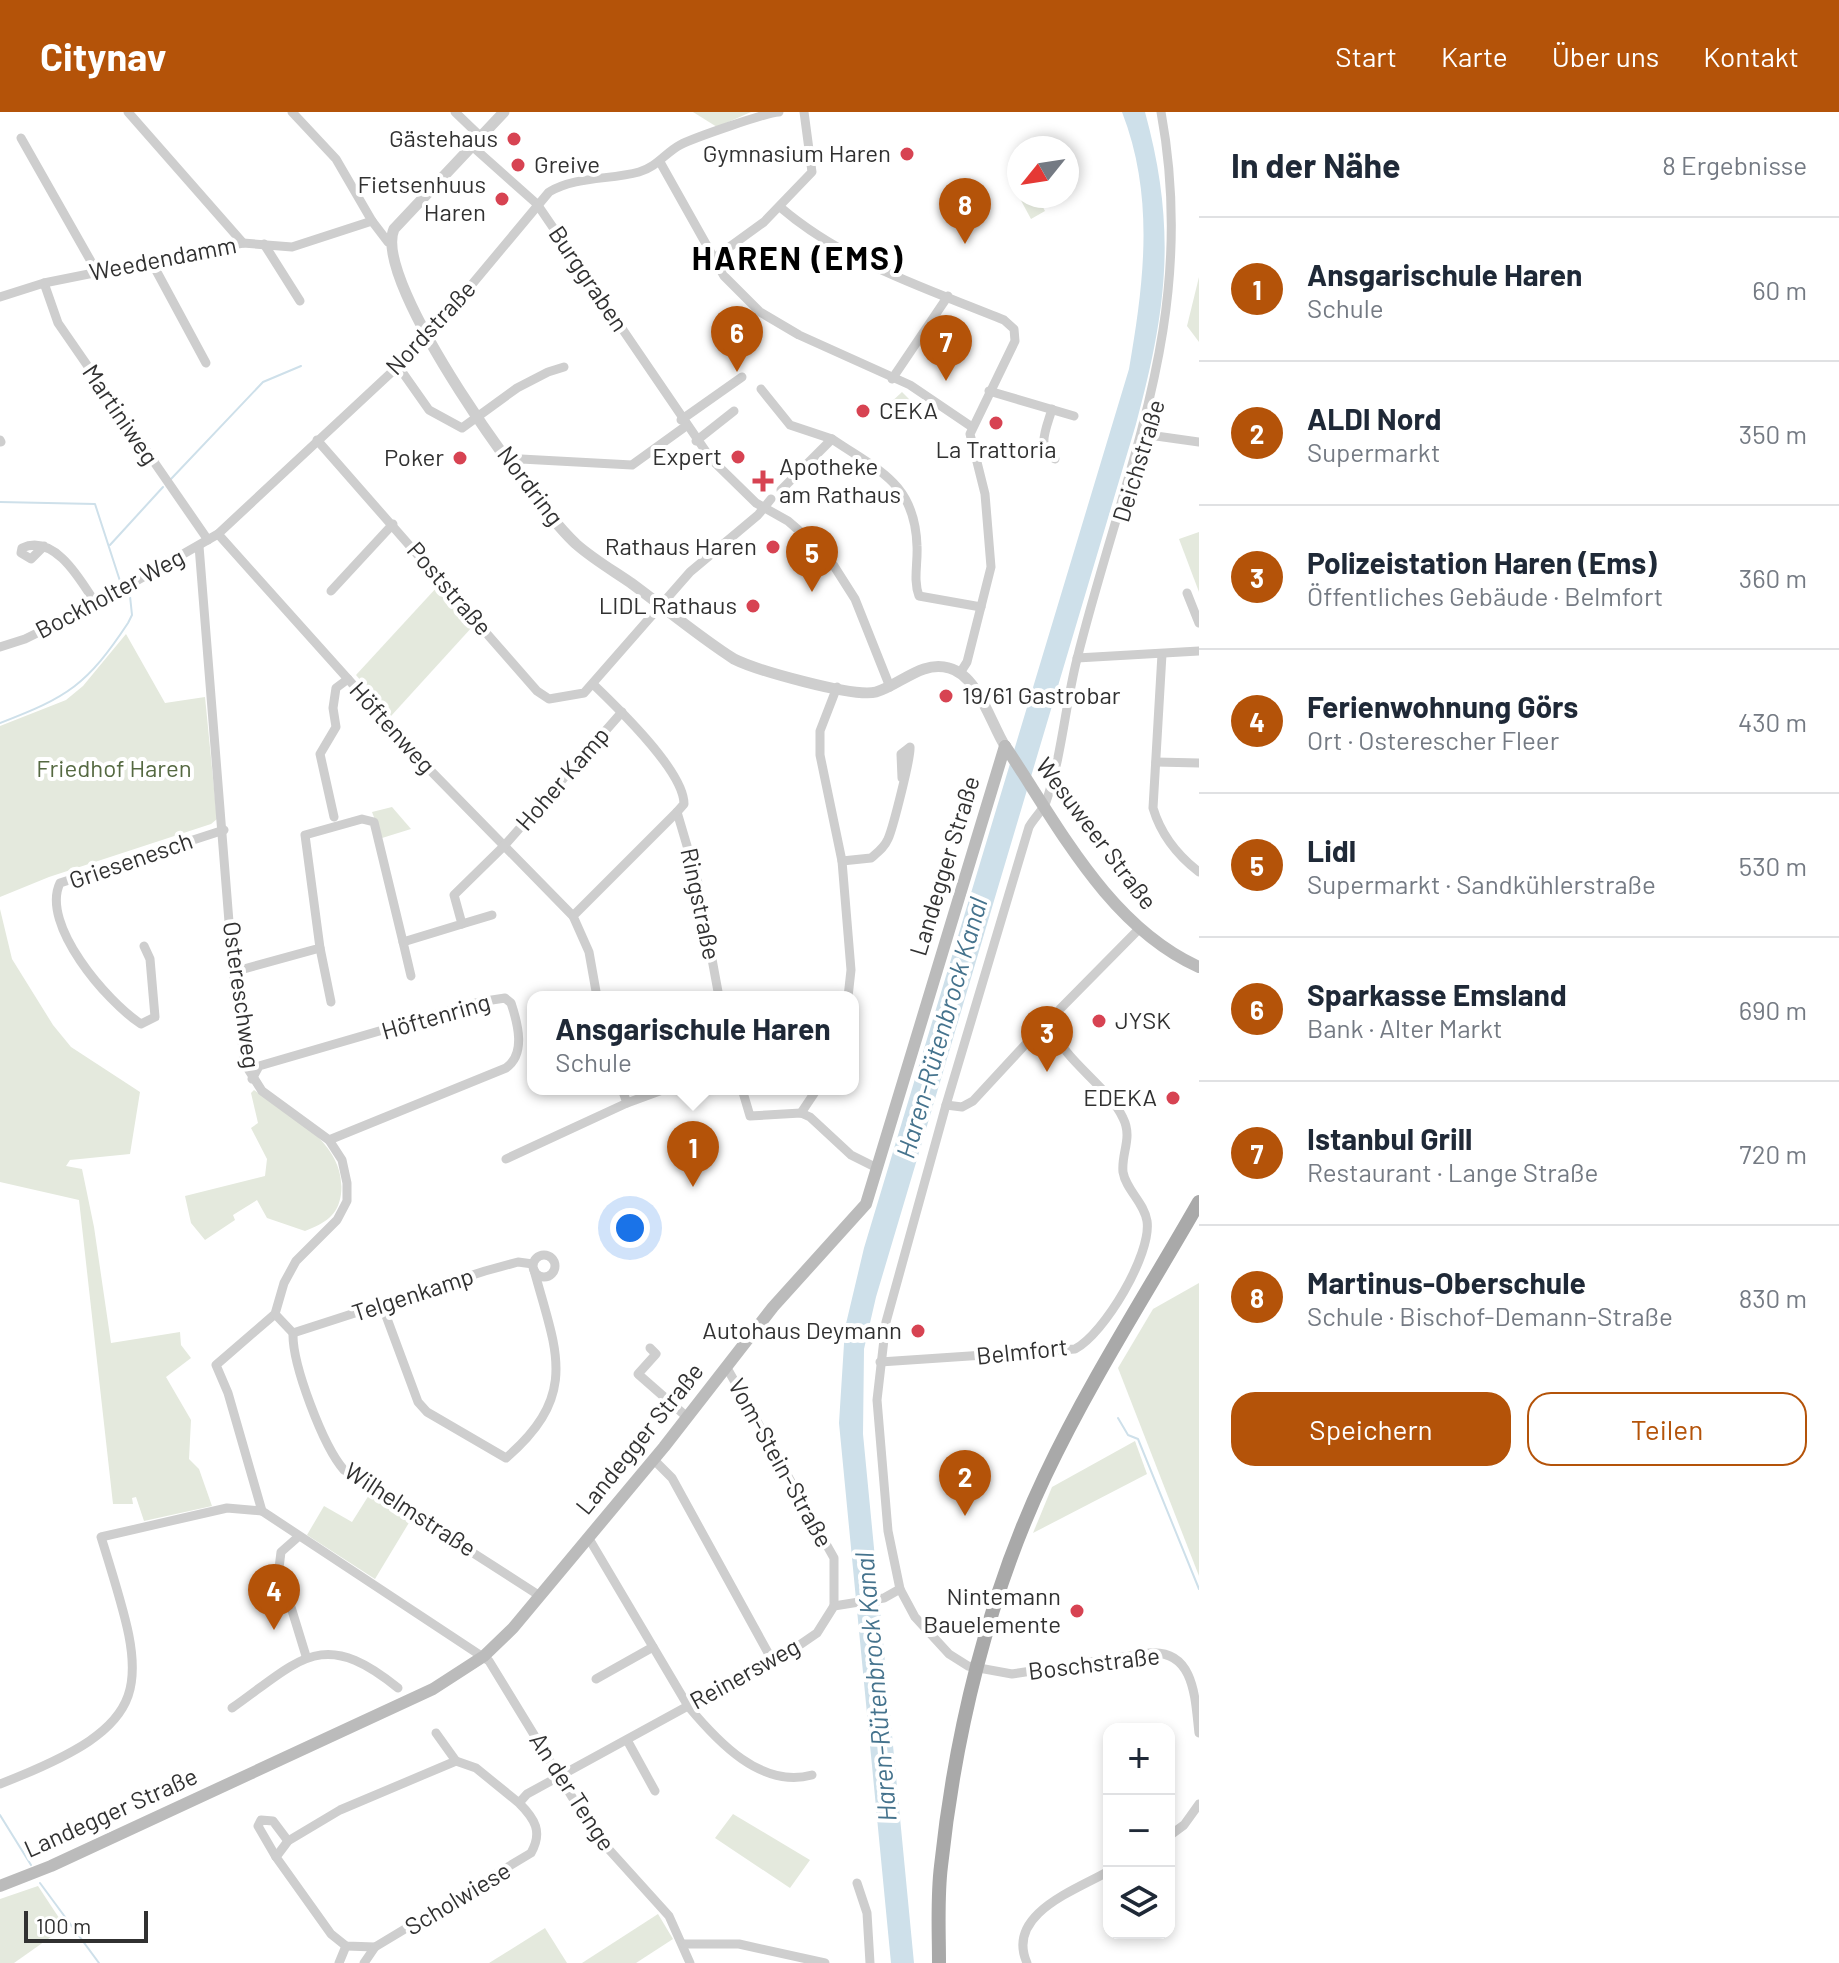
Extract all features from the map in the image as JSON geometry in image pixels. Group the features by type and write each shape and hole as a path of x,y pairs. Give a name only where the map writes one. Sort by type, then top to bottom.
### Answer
{"main road":[{"name":"Wesuweer Straße","path":"1007,750 1104,890 1155,943 1199,967"},
{"name":"Landegger Straße","path":"0,1886 51,1866 433,1689 484,1656 540,1596 727,1368 793,1282 861,1212 1007,750"},
{"path":"939,1963 940,1869 957,1759 1003,1583 1045,1478 1102,1365 1199,1202"}],"street":[{"path":"128,112 243,243"},
{"path":"292,112 336,159 372,221 388,242 394,229 504,112"},
{"name":"Burggraben","path":"455,112 477,142 537,204 592,280 696,441 764,509 788,521 834,566 855,599 890,687"},
{"path":"779,112 766,112 747,124 681,144 660,162 713,259 731,285 760,312 799,335 927,394 972,427"},
{"path":"713,259 780,207 813,166 804,112"},
{"path":"1161,112 1173,151 1183,224"},
{"path":"21,138 97,272"},
{"name":"Nordstraße","path":"218,534 428,337 549,192 566,184 625,175 660,162"},
{"path":"780,207 833,248 1004,320 1014,329 1015,341 972,427 971,438 985,494 991,567 967,662 960,673"},
{"name":"Weedendamm","path":"0,297 44,283 243,243 292,247 313,243 372,221"},
{"name":"Nordring","path":"388,242 402,288 428,337 508,462 538,503 576,544 712,646 748,666 873,693 890,687"},
{"path":"264,244 300,301"},
{"path":"151,261 206,363"},
{"name":"Martiniweg","path":"44,283 58,323 171,488 204,543"},
{"path":"892,379 948,296"},
{"name":"Deichstraße","path":"900,1589 887,1516 877,1400 886,1322 946,1105 1029,827 1045,805 1077,658 1149,435 1175,332"},
{"path":"398,366 429,410 462,428 517,388 564,367"},
{"path":"508,462 521,459 632,465 742,377"},
{"path":"761,389 790,425 832,439 891,479 906,496 915,524 919,596 981,607"},
{"path":"989,391 1074,416"},
{"path":"1052,409 1043,443 1046,453 1055,459"},
{"path":"696,441 734,411"},
{"path":"1149,435 1199,442"},
{"path":"781,490 832,439"},
{"name":"Poststraße","path":"317,440 542,695 549,699 567,698 584,693 593,684"},
{"path":"593,684 719,545 764,509 771,499"},
{"path":"331,591 393,524"},
{"name":"Bockholter Weg","path":"0,647 25,639 96,604 218,534"},
{"name":"Höftenweg","path":"218,534 348,679 573,916"},
{"name":"Ostereschweg","path":"204,543 233,972 245,1064 252,1079 329,1140 342,1160 347,1201 337,1220 296,1261 284,1283 275,1314"},
{"path":"44,546 63,559 96,604"},
{"path":"1187,593 1199,623"},
{"path":"1077,658 1199,651"},
{"path":"1162,654 1152,793 1158,824 1173,848 1199,872"},
{"path":"890,687 934,666 960,673 975,691 1007,750"},
{"path":"334,817 320,754 336,727 333,699 336,688 348,679"},
{"name":"Ringstraße","path":"573,916 677,812 685,799 676,779 622,712 593,684"},
{"path":"837,687 820,731 820,755 842,861 851,970 849,991"},
{"name":"Hoher Kamp","path":"462,924 454,895 504,846 622,712"},
{"path":"1156,762 1199,763"},
{"path":"842,861 860,861 881,850 888,839 902,778"},
{"name":"Ringstraße","path":"677,812 691,853 718,991"},
{"path":"331,1002 320,948 305,835 362,819 374,822 411,976"},
{"name":"Griesenesch","path":"144,946 150,959 155,1017 141,1024 109,999 59,924 54,908 60,883 224,830"},
{"path":"403,942 492,915"},
{"path":"573,916 589,952 596,991"},
{"path":"946,1105 968,1105 1035,1034 1052,1027 1060,1009 1139,929"},
{"path":"233,972 320,948"},
{"name":"Höftenring","path":"252,1079 259,1066 479,1002 505,998 511,1003 519,1049 516,1061 506,1068 329,1140"},
{"name":"Belmfort","path":"880,1362 1075,1349 1089,1342 1100,1328 1132,1272 1148,1233 1142,1203 1123,1172 1128,1142 1125,1120 1052,1027"},
{"path":"624,1095 627,1103"},
{"path":"506,1159 649,1095"},
{"path":"744,1095 750,1116 801,1113 810,1117 851,1155 877,1168"},
{"path":"801,1113 813,1095"},
{"name":"Telgenkamp","path":"293,1333 507,1265 533,1267 556,1343 557,1377 548,1407 537,1426 506,1458 427,1412 418,1402 382,1305"},
{"path":"262,1511 228,1393 216,1365 275,1314 293,1333"},
{"name":"Wilhelmstraße","path":"293,1333 292,1347 332,1457 344,1470 540,1596"},
{"path":"650,1348 656,1354 638,1374 687,1417"},
{"name":"Vom-Stein-Straße","path":"727,1368 834,1558 834,1606"},
{"path":"653,1459 672,1478 772,1660"},
{"path":"0,1784 62,1757 101,1734 118,1718 129,1697 131,1634 101,1537 227,1508 262,1511 484,1656"},
{"path":"298,1537 281,1552 279,1568 306,1656"},
{"path":"588,1537 688,1706 707,1729 745,1761 795,1780 812,1775"},
{"path":"834,1606 884,1598 900,1589 915,1617 932,1638 949,1654 979,1669"},
{"name":"Reinersweg","path":"559,1777 809,1639 834,1606"},
{"path":"596,1679 653,1647"},
{"name":"Boschstraße","path":"979,1669 1012,1674 1150,1653 1168,1654 1187,1670 1199,1733"},
{"path":"232,1708 306,1656 333,1654 352,1659 398,1688"},
{"name":"An der Tenge","path":"484,1656 594,1833 658,1902 684,1944 690,1963"},
{"name":"Scholwiese","path":"364,1963 375,1947 531,1853 537,1837 537,1825 519,1803 476,1768 456,1761 436,1733"},
{"path":"627,1740 655,1791"},
{"path":"276,1857 288,1841 340,1810 456,1761"},
{"path":"519,1803 527,1794 559,1777"},
{"path":"1175,1832 1196,1818 1199,1804"},
{"path":"288,1841 273,1821 261,1820 258,1826 261,1835 317,1918 346,1946 375,1947"},
{"path":"1027,1963 1023,1952 1024,1933 1036,1915 1103,1875"},
{"path":"857,1883 867,1913 870,1963"},
{"path":"684,1944 739,1944 825,1963"},
{"path":"339,1963 346,1946"}],"green space":[{"path":"693,112 751,112 717,127"},
{"path":"1025,208 1043,208 1045,211 1031,219"},
{"path":"1199,277 1199,342 1187,326"},
{"path":"902,392 911,401 897,414 888,405"},
{"path":"1199,532 1199,592 1179,539"},
{"path":"438,586 473,626 391,716 356,675"},
{"name":"Friedhof Haren","path":"126,634 165,703 205,697 217,819 211,824 49,877 0,897 0,726 66,700 83,686"},
{"path":"392,807 411,829 382,838 372,812"},
{"path":"0,909 12,959 53,1025 71,1047 140,1092 130,1154 70,1160 66,1166 82,1169 111,1343 180,1332 181,1345 191,1358 166,1377 191,1420 189,1459 199,1469 212,1506 144,1521 136,1497 132,1498 133,1504 113,1504 79,1200 0,1182"},
{"path":"254,1090 298,1120 325,1145 335,1160 340,1176 339,1202 329,1218 305,1231 267,1218 257,1200 233,1215 235,1220 205,1240 191,1223 185,1196 265,1176 267,1159 251,1128 258,1123 251,1093"},
{"path":"1199,1283 1199,1576 1118,1368 1153,1309"},
{"path":"1135,1441 1147,1474 1033,1533 1052,1487"},
{"path":"369,1495 410,1521 375,1579 307,1535 324,1506 352,1522"},
{"path":"733,1814 810,1860 790,1888 715,1838"},
{"path":"38,1886 65,1927 14,1963 0,1963 0,1899"},
{"path":"658,1914 673,1939 636,1963 582,1963"},
{"path":"545,1928 567,1963 489,1963"}],"water":[{"name":"Haren-Rütenbrock Kanal","path":"1122,112 1145,112 1161,194 1164,269 1161,306 1147,382 876,1297 864,1349 863,1434 914,1963 891,1963 839,1423 845,1328 864,1248 1129,369 1139,304 1144,240 1139,176"}],"waterway":[{"path":"171,479 263,382 301,366"},
{"path":"110,545 163,487"},
{"path":"0,502 95,504 120,581"},
{"path":"0,723 60,696 87,675 128,623 132,615 130,596"},
{"path":"1118,1418 1128,1435 1138,1439 1199,1589"},
{"path":"0,1815 31,1865"},
{"path":"40,1883 99,1963"}],"place":[{"name":"Gästehaus","path":"514,139"},
{"name":"Gymnasium Haren","path":"907,154"},
{"name":"Greive","path":"518,165"},
{"name":"Fietsenhuus Haren","path":"502,199"},
{"name":"Martinus-Oberschule","path":"965,244"},
{"name":"Sparkasse Emsland","path":"737,372"},
{"name":"Istanbul Grill","path":"946,381"},
{"name":"CEKA","path":"863,411"},
{"name":"La Trattoria","path":"996,423"},
{"name":"Expert","path":"738,457"},
{"name":"Poker","path":"460,458"},
{"name":"Apotheke am Rathaus","path":"763,481"},
{"name":"Rathaus Haren","path":"773,547"},
{"name":"Lidl","path":"812,592"},
{"name":"LIDL Rathaus","path":"753,606"},
{"name":"19/61 Gastrobar","path":"946,696"},
{"name":"JYSK","path":"1099,1021"},
{"name":"Polizeistation Haren (Ems)","path":"1047,1072"},
{"name":"EDEKA","path":"1173,1098"},
{"name":"Ansgarischule Haren","path":"693,1187"},
{"name":"Autohaus Deymann","path":"918,1331"},
{"name":"ALDI Nord","path":"965,1516"},
{"name":"Nintemann Bauelemente","path":"1077,1611"},
{"name":"Ferienwohnung Görs","path":"274,1630"}],"district":[{"name":"HAREN (EMS)","path":"798,259"}]}
